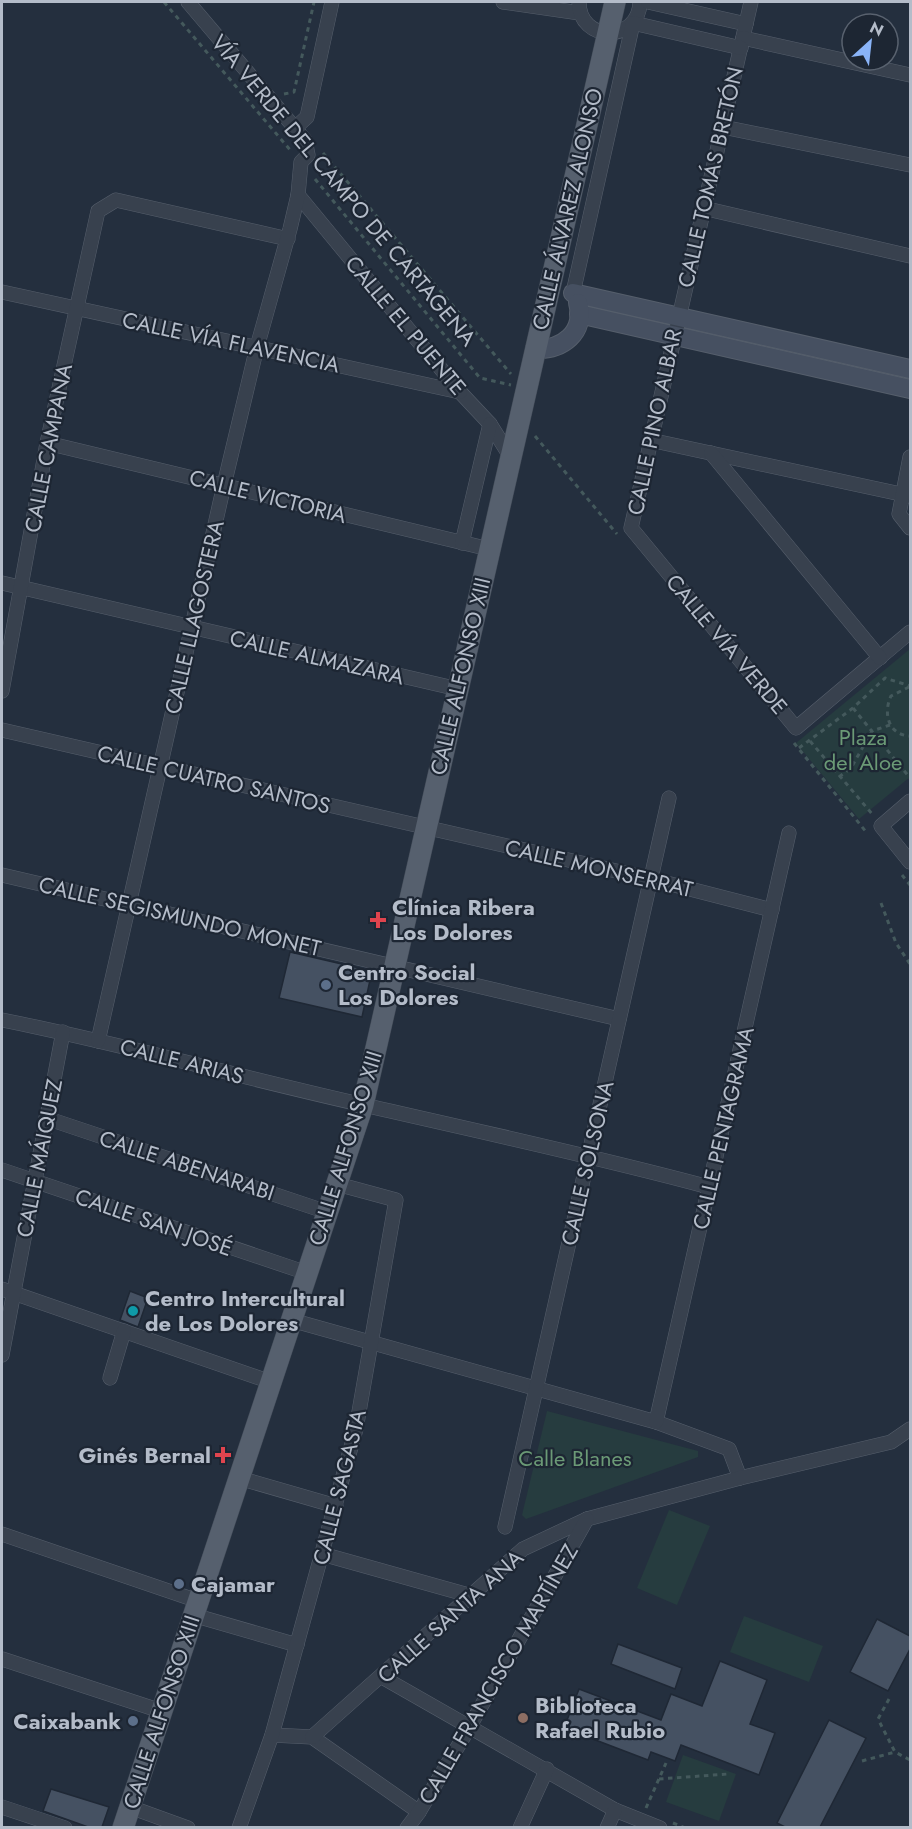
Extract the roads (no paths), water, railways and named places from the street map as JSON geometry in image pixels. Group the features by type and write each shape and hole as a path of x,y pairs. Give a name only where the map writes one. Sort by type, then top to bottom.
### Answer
{"main road":[{"name":"CALLE ÁLVAREZ ALONSO","path":"519,417 615,2"},
{"name":"CALLE ALFONSO XIII","path":"123,1827 363,1105 519,417"}],"street":[{"path":"188,2 295,128 307,117 332,2"},
{"path":"503,2 579,8 592,29 608,34 619,33 633,22 743,37 910,75"},
{"name":"CALLE ÁLVAREZ ALONSO","path":"573,293 633,22 640,2"},
{"path":"648,2 743,37"},
{"name":"CALLE TOMÁS BRETÓN","path":"677,317 751,2"},
{"path":"723,127 910,165"},
{"name":"CALLE LLAGOSTERA","path":"98,1041 224,485 257,347 288,238 298,195 301,162 308,155 309,149 295,128"},
{"name":"CALLE EL PUENTE","path":"298,195 460,392 490,424 510,456"},
{"name":"CALLE CAMPANA","path":"2,691 47,443 98,211 116,200 288,238"},
{"path":"703,208 910,256"},
{"path":"535,349 554,348 567,341 576,329 579,314 578,302 573,293 564,285 551,280"},
{"name":"CALLE VÍA FLAVENCIA","path":"2,292 76,310 460,392"},
{"path":"573,293 910,369"},
{"path":"579,314 910,389"},
{"name":"CALLE PINO ALBAR","path":"631,528 677,317"},
{"path":"462,543 490,424"},
{"path":"650,440 907,495"},
{"name":"CALLE VICTORIA","path":"47,443 489,549"},
{"path":"711,453 880,658"},
{"path":"910,457 907,495 899,514 910,528"},
{"name":"CALLE VÍA VERDE","path":"631,528 796,728 910,632"},
{"name":"CALLE ALMAZARA","path":"2,583 458,689"},
{"name":"CALLE CUATRO SANTOS","path":"2,730 426,829"},
{"name":"CALLE SOLSONA","path":"505,1527 669,798"},
{"path":"910,801 881,826 910,862"},
{"name":"CALLE MONSERRAT","path":"426,829 651,879 772,910"},
{"name":"CALLE PENTAGRAMA","path":"656,1422 789,833"},
{"name":"CALLE SEGISMUNDO MONET","path":"2,875 620,1019"},
{"name":"CALLE ARIAS","path":"2,1020 63,1032 363,1105 589,1154 709,1187"},
{"name":"CALLE MÁIQUEZ","path":"2,1355 8,1291 34,1181 63,1032"},
{"name":"CALLE ABENARABI","path":"46,1118 327,1212"},
{"name":"CALLE SAN JOSÉ","path":"2,1170 307,1274"},
{"name":"CALLE SAGASTA","path":"239,1827 272,1735 356,1429 396,1200 337,1184"},
{"path":"8,1291 271,1382"},
{"path":"291,1320 656,1422 729,1449 740,1478"},
{"path":"110,1378 124,1331"},
{"name":"CALLE SANTA ANA","path":"312,1737 523,1549 587,1519 740,1478 891,1442 910,1429"},
{"path":"239,1478 336,1506"},
{"name":"CALLE FRANCISCO MARTÍNEZ","path":"407,1827 420,1812 587,1519"},
{"path":"2,1534 297,1645"},
{"path":"322,1554 472,1596"},
{"path":"2,1659 161,1712"},
{"path":"381,1677 470,1725 615,1810 660,1827"},
{"path":"272,1735 312,1737 420,1812"},
{"path":"520,1827 547,1769"},
{"path":"2,1807 65,1827"},
{"path":"129,1807 188,1827"},
{"path":"607,1827 615,1810"}],"place":[{"name":"Clínica Ribera Los Dolores","path":"378,920"},
{"name":"Centro Social Los Dolores","path":"326,985"},
{"name":"Centro Intercultural de Los Dolores","path":"133,1311"},
{"name":"Ginés Bernal","path":"223,1455"},
{"name":"Cajamar","path":"179,1584"},
{"name":"Biblioteca Rafael Rubio","path":"523,1718"},
{"name":"Caixabank","path":"133,1721"}],"park label":[{"name":"Plaza del Aloe","path":"863,750"},
{"name":"Calle Blanes","path":"575,1458"}]}
